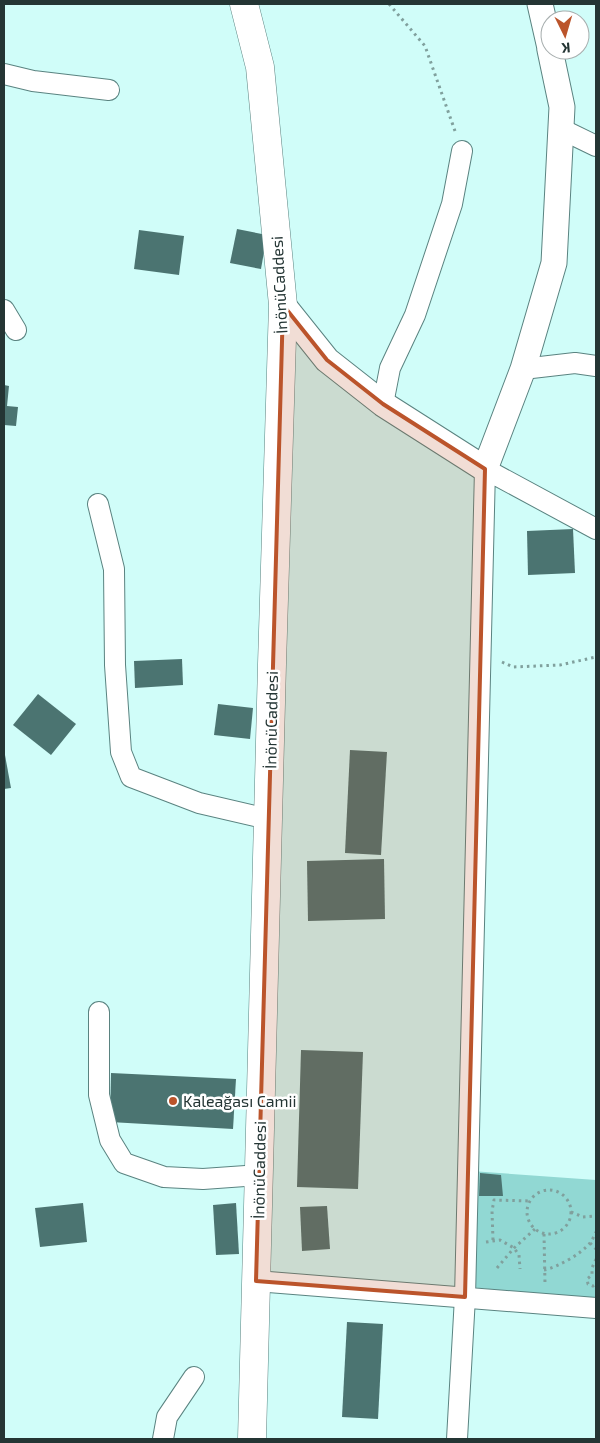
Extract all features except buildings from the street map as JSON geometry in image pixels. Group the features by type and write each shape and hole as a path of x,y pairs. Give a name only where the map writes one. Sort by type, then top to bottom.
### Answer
{"main road":[{"name":"İnönüCaddesi","path":"244,4 260,67 283,305 252,1439"}],"street":[{"path":"457,1439 466,1245 485,469 523,369 554,263 562,107 552,60"},
{"path":"4,74 33,81 109,90"},
{"path":"561,129 596,146"},
{"path":"383,404 390,368 415,315 452,204 462,151"},
{"path":"283,305 327,360 383,404 485,469 596,529"},
{"path":"4,310 16,330"},
{"path":"523,369 575,363 596,366"},
{"path":"98,504 114,570 116,664 121,752 130,777 198,803 268,819"},
{"path":"99,1012 99,1095 110,1140 124,1163 164,1177 202,1179 259,1174"},
{"path":"256,1281 596,1308"},
{"path":"163,1439 167,1417 194,1377"}],"path":[{"path":"389,4 425,46 462,151"},
{"path":"480,651 513,667 560,665 596,657"},
{"path":"555,1190 567,1198 570,1205 571,1212 568,1224 563,1229 552,1234 544,1234 535,1230 528,1219 527,1207 530,1201 540,1191 555,1190"},
{"path":"493,1240 492,1210 494,1200 530,1201"},
{"path":"571,1212 583,1217 596,1216"},
{"path":"497,1268 514,1248 535,1230"},
{"path":"544,1270 566,1261 590,1243 596,1232"},
{"path":"544,1234 546,1305"},
{"path":"466,1245 500,1240 514,1248 519,1255 520,1269"},
{"path":"590,1243 596,1249"},
{"path":"592,1275 592,1268 596,1259"},
{"path":"592,1275 596,1277"},
{"path":"592,1275 587,1279 588,1284 593,1286 596,1284"}],"highlighted area":[{"path":"283,305 327,360 383,404 485,469 465,1297 256,1281"}],"shaded area":[{"path":"471,1171 596,1180 596,1300 470,1287"}],"place":[{"name":"Kaleağası Camii","path":"173,1101"}]}
